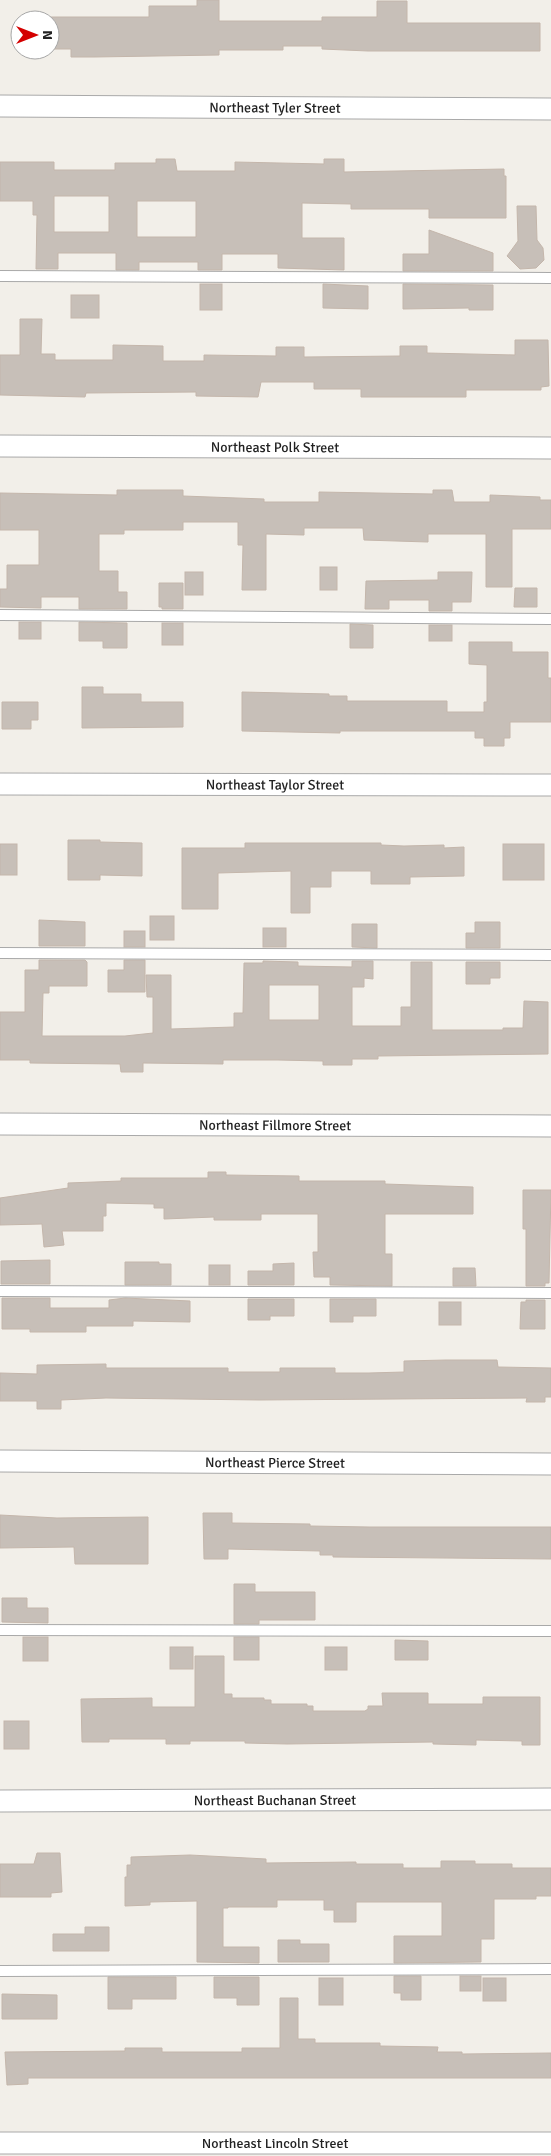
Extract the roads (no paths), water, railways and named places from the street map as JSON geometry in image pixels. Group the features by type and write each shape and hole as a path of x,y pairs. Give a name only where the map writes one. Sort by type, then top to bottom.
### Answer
{"street":[{"name":"Northeast Tyler Street","path":"0,106 551,109"},
{"name":"Northeast Polk Street","path":"0,446 551,448"},
{"name":"Northeast Taylor Street","path":"0,784 551,785"},
{"name":"Northeast Fillmore Street","path":"0,1124 551,1126"},
{"name":"Northeast Pierce Street","path":"0,1461 551,1464"},
{"name":"Northeast Buchanan Street","path":"0,1801 551,1799"},
{"name":"Northeast Lincoln Street","path":"0,2143 551,2143"}],"lane":[{"path":"0,276 551,278"},
{"path":"0,615 551,619"},
{"path":"0,953 551,954"},
{"path":"0,1291 551,1294"},
{"path":"0,1630 551,1631"},
{"path":"0,1970 551,1969"}]}
